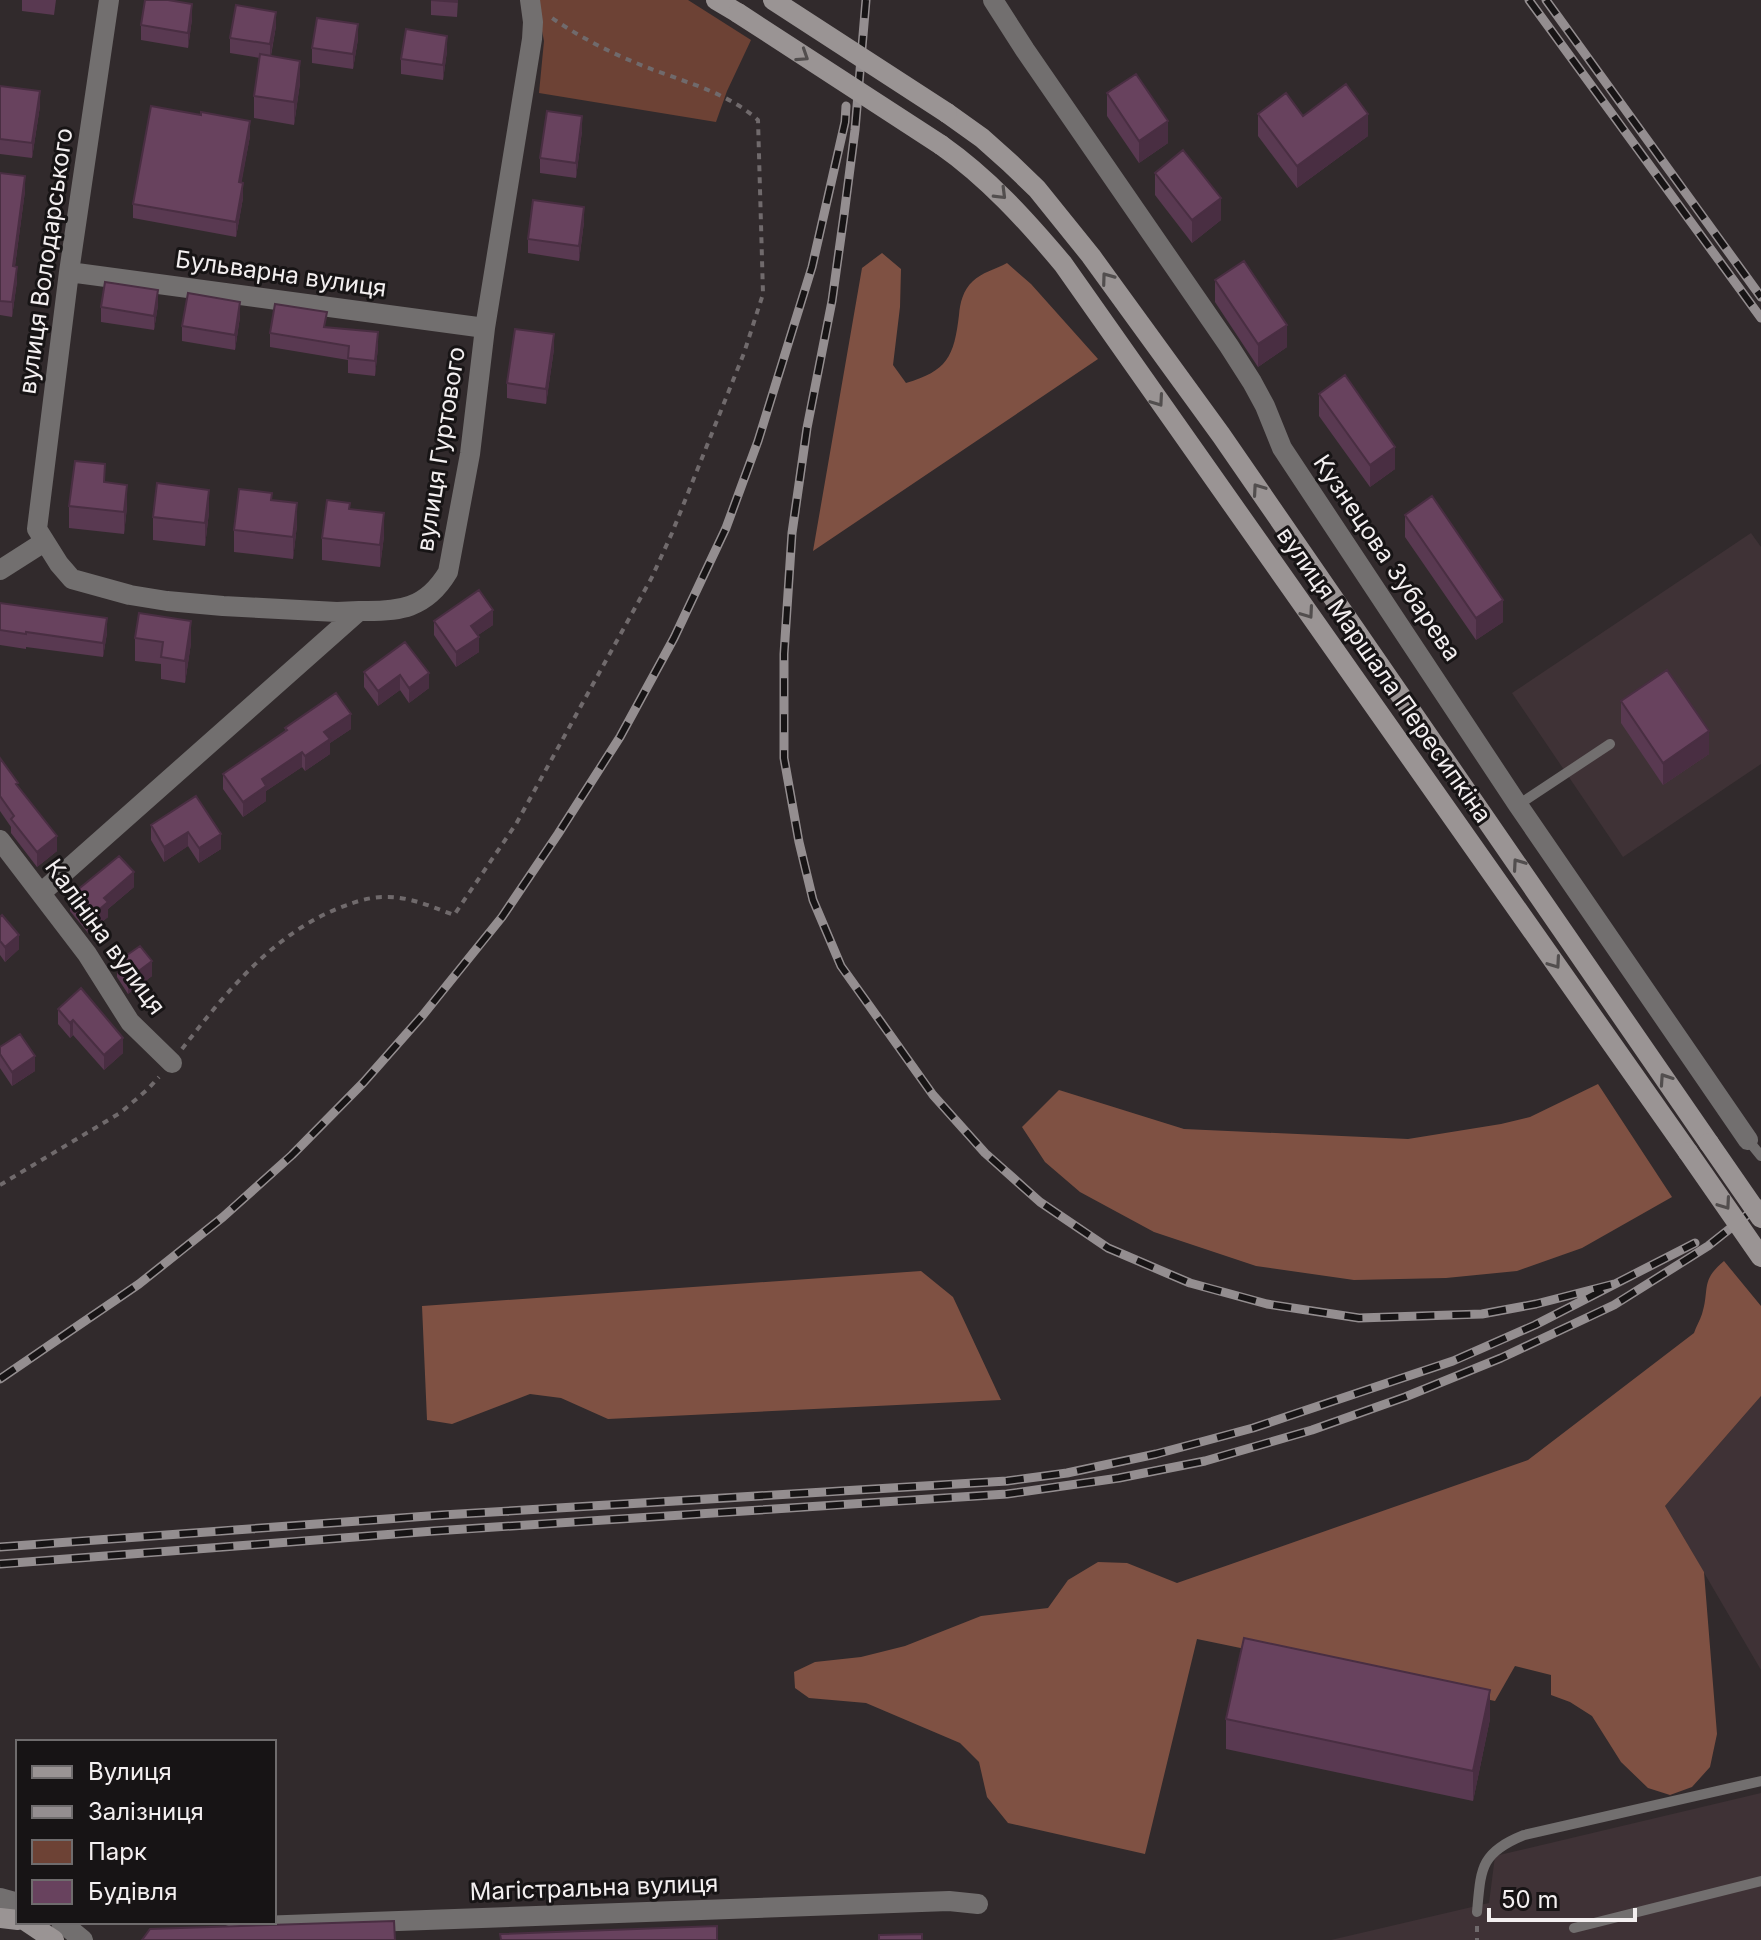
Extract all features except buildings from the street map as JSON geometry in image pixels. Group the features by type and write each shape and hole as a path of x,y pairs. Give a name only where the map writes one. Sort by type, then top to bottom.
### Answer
{"main road":[{"name":"вулиця Маршала Пересипкіна","path":"716,0 967,163 1029,224 1063,264 1761,1257"},
{"name":"вулиця Маршала Пересипкіна","path":"773,0 982,138 1037,189 1091,256 1248,474 1761,1218"},
{"path":"30,1924 54,1940"}],"street":[{"name":"вулиця Володарського","path":"40,536 69,272 109,0"},
{"name":"Кузнецова Зубарева","path":"993,0 1229,346 1258,394 1282,448 1518,805 1754,1148"},
{"name":"вулиця Гуртового","path":"40,536 72,579 130,595 167,601 337,612 388,612 426,599 440,585 448,572 470,454 485,328 532,39 531,1"},
{"name":"Бульварна вулиця","path":"69,272 485,328"},
{"path":"0,570 40,536"},
{"path":"41,893 359,611"},
{"name":"Калініна вулиця","path":"0,840 87,954 130,1022 172,1063"},
{"name":"Магістральна вулиця","path":"214,1940 259,1926 949,1901 978,1904"},
{"path":"63,1924 83,1940"}],"lane":[{"path":"1518,805 1610,744"},
{"path":"1477,1912 1480,1879 1489,1855 1503,1843 1524,1835 1761,1781"},
{"path":"1574,1928 1761,1881"}],"path":[{"path":"0,1185 120,1113 148,1089 219,1001 288,935 325,913 381,896 415,900 454,915 516,824 652,577 672,533 739,367 763,294 758,120 743,107 581,37 531,1"}],"shaded area":[{"path":"882,253 901,269 893,365 906,383 931,373 946,360 954,342 961,301 967,288 980,276 1007,263 1031,284 1098,359 813,551 862,268"},
{"path":"1751,533 1761,547 1761,764 1623,857 1512,693"},
{"path":"1598,1084 1672,1197 1582,1248 1517,1271 1446,1278 1354,1280 1256,1266 1154,1232 1080,1192 1045,1162 1022,1127 1059,1090 1184,1129 1408,1139 1530,1117"},
{"path":"1724,1261 1761,1306 1761,1396 1665,1506 1704,1572 1717,1734 1710,1767 1692,1787 1670,1795 1648,1788 1621,1762 1592,1716 1570,1702 1551,1695 1551,1675 1515,1666 1495,1701 1197,1639 1145,1854 1008,1823 987,1797 979,1762 960,1743 866,1703 809,1698 795,1688 794,1672 815,1662 861,1657 905,1646 981,1616 1048,1608 1068,1580 1098,1562 1127,1563 1177,1583 1528,1460 1694,1333 1702,1314 1709,1280"},
{"path":"921,1271 953,1297 1001,1400 608,1419 561,1398 530,1394 452,1424 427,1420 422,1306"},
{"path":"1761,1396 1761,1670 1665,1506"},
{"path":"1761,1793 1761,1940 1331,1940 1489,1903 1495,1856"}],"green space":[{"path":"536,0 688,0 751,40 716,122 539,93 544,41"}],"railway":[{"path":"866,0 844,215 792,533 784,654 784,758 799,842 813,900 841,966 933,1095 985,1153 1040,1202 1108,1248 1190,1283 1267,1304 1359,1318 1482,1314 1614,1284"},
{"path":"1529,0 1761,318"},
{"path":"1546,0 1761,297"},
{"path":"0,1379 139,1284 223,1217 292,1155 363,1083 423,1015 502,917 558,834 620,737 674,638 726,528 758,441 812,267 846,106"},
{"path":"0,1564 434,1531 1007,1494 1119,1478 1205,1461 1312,1430 1501,1358 1614,1305 1708,1246 1761,1204"},
{"path":"0,1547 442,1515 1007,1481 1067,1473 1156,1454 1253,1428 1453,1361 1535,1325 1695,1243"}]}
